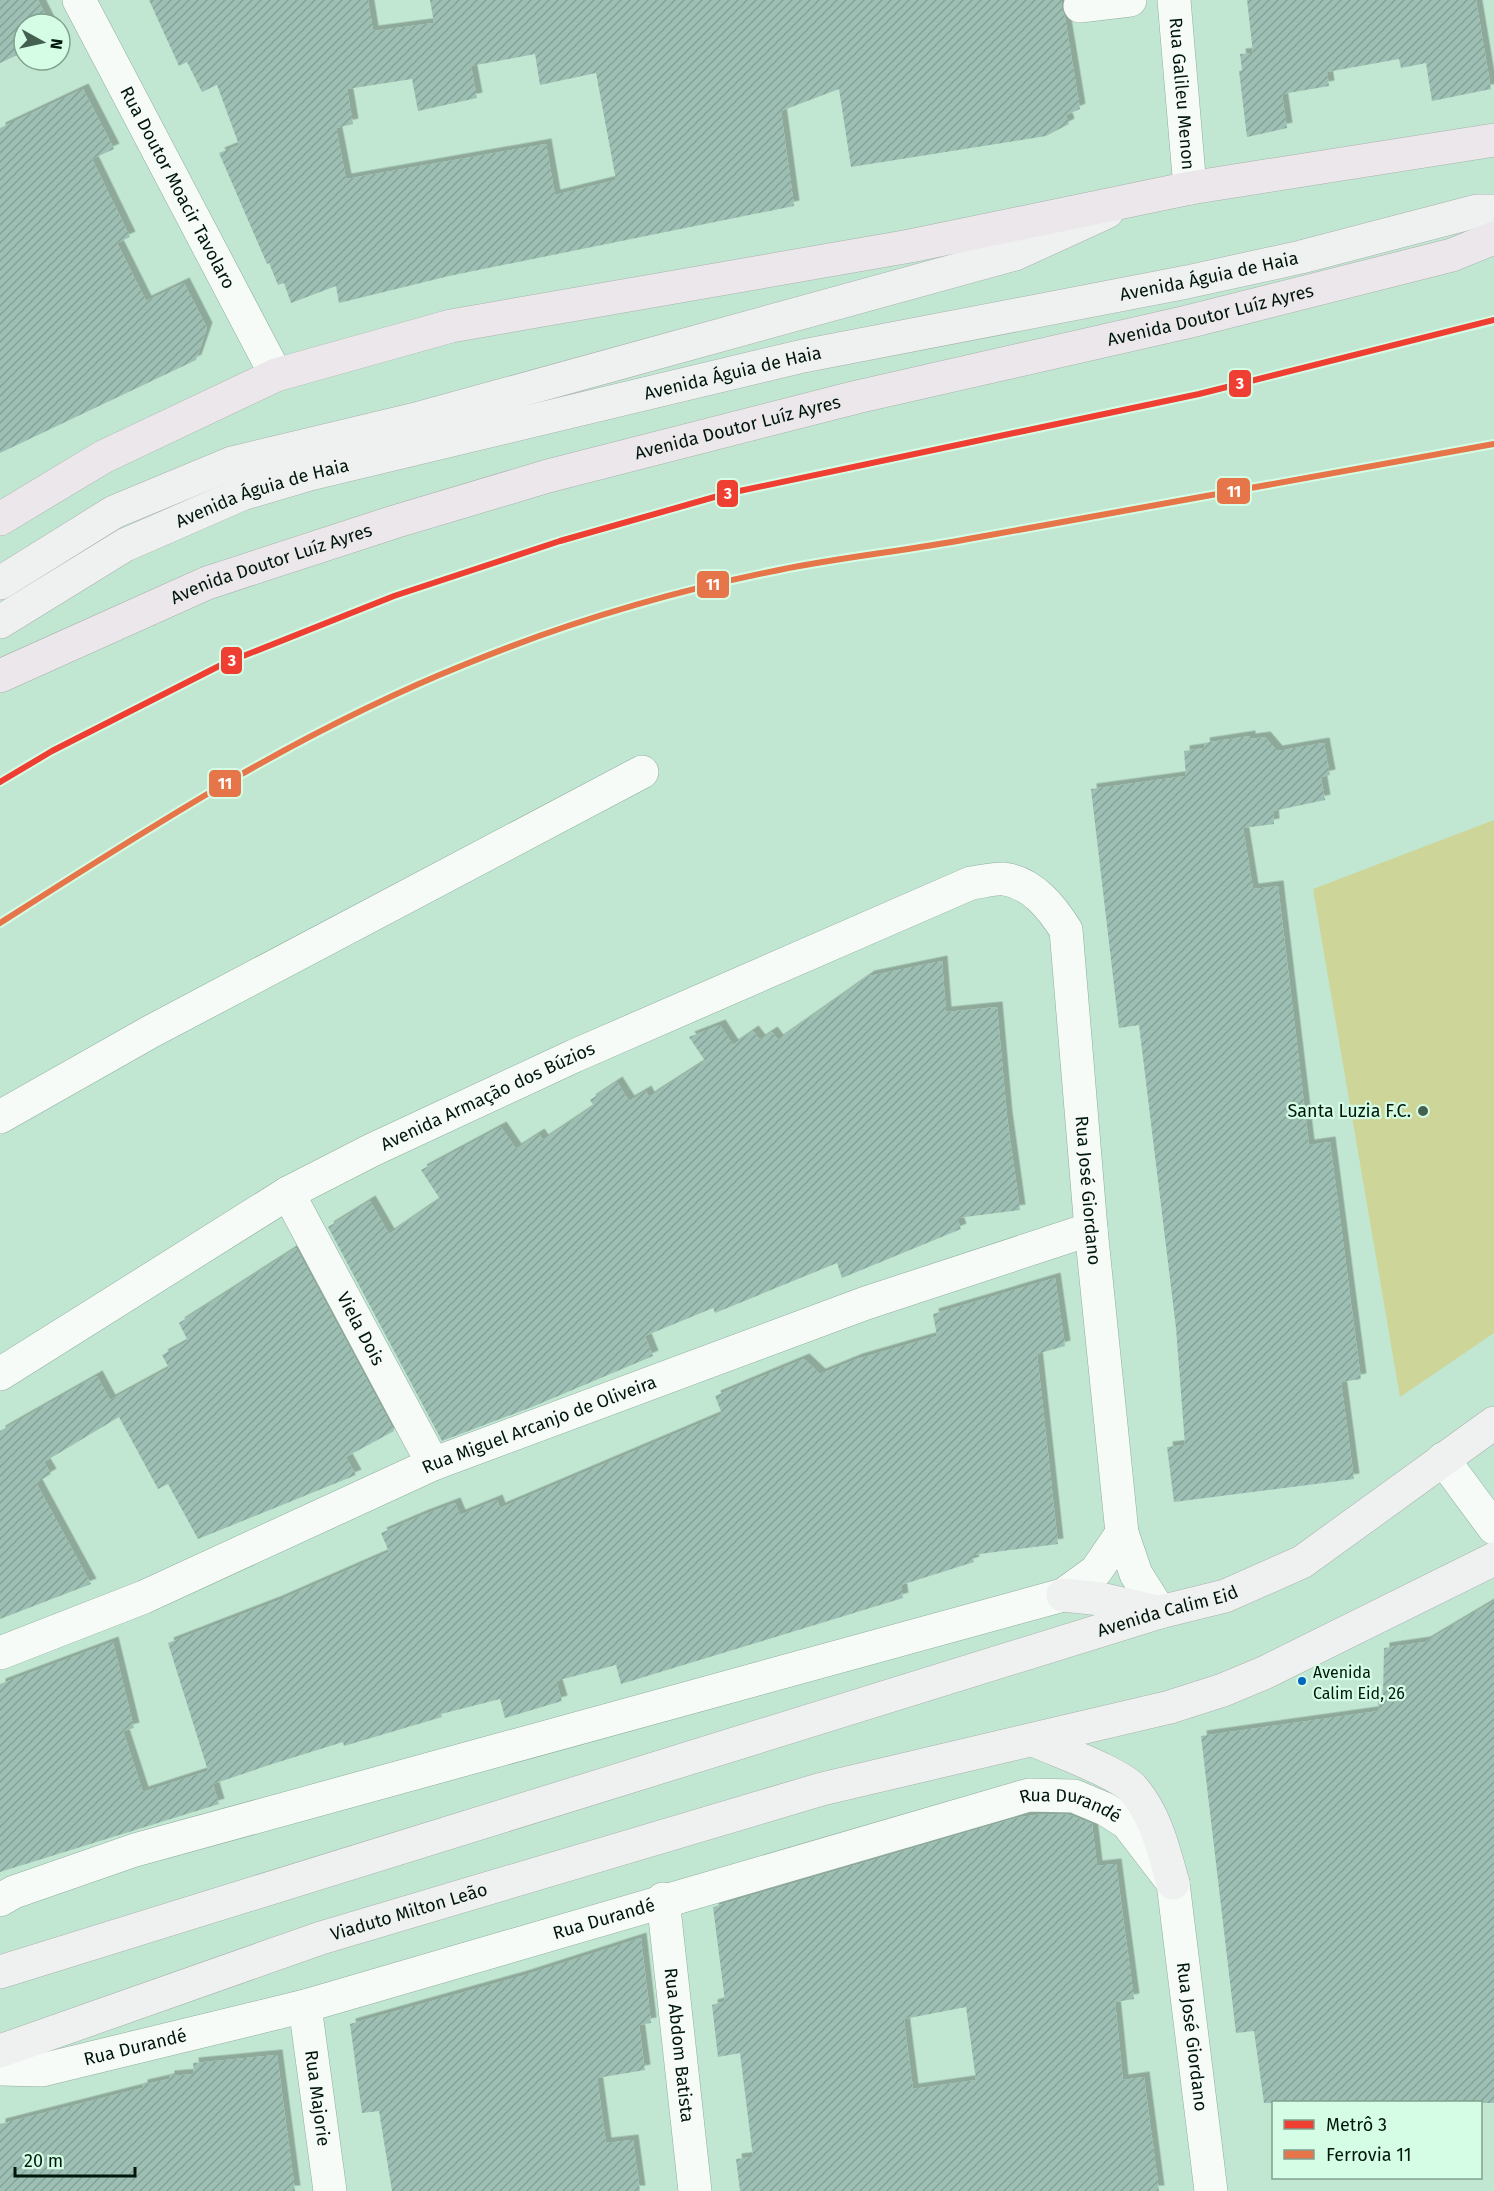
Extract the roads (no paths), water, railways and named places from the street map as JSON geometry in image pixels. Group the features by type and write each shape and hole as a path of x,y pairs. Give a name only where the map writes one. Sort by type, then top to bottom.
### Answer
{"highway":[{"path":"0,519 103,457 276,375 451,326 910,246 1190,188 1494,140"},
{"name":"Avenida Doutor Luíz Ayres","path":"0,676 207,583 394,522 548,476 857,397 1187,322 1452,255 1494,238"}],"main road":[{"name":"Avenida Águia de Haia","path":"0,583 114,512 232,463 420,418 1015,254 1138,198"},
{"name":"Avenida Águia de Haia","path":"0,622 125,545 242,494 310,474 803,356 1187,282 1301,257 1477,211 1494,211"},
{"name":"Avenida Calim Eid","path":"0,1972 1160,1612 1226,1596 1302,1562 1450,1468 1494,1422"},
{"path":"1034,1740 1170,1707 1223,1690 1266,1672 1494,1559"},
{"path":"1063,1594 1101,1599 1160,1612"},
{"path":"1034,1740 1109,1774 1133,1788 1159,1832 1173,1883"},
{"name":"Viaduto Milton Leão","path":"0,2051 321,1938 822,1789 1034,1740"}],"street":[{"name":"Rua Doutor Moacir Tavolaro","path":"79,0 276,375"},
{"path":"1080,6 1130,0"},
{"name":"Rua Galileu Menon","path":"1174,0 1190,188"},
{"path":"0,1117 150,1032 642,772"},
{"name":"Avenida Armação dos Búzios","path":"0,1374 288,1193 372,1150 606,1042 971,883 1005,879"},
{"name":"Rua José Giordano","path":"1005,879 1033,891 1051,906 1066,930 1122,1533 1136,1574 1160,1612"},
{"name":"Viela Dois","path":"288,1193 433,1464"},
{"name":"Rua Miguel Arcanjo de Oliveira","path":"0,1653 144,1597 433,1464 866,1303 1092,1229"},
{"path":"1450,1468 1491,1525"},
{"path":"0,1900 14,1892 135,1850 1063,1594 1096,1571 1122,1533"},
{"name":"Rua Durandé","path":"0,2069 42,2070 304,2006 663,1899 1029,1795 1074,1796 1106,1809 1127,1823 1173,1883"},
{"name":"Rua José Giordano","path":"1173,1883 1211,2191"},
{"name":"Rua Abdom Batista","path":"663,1899 695,2191"},
{"name":"Rua Majorie","path":"304,2006 330,2191"}],"metro line":[{"name":"3","path":"0,782 52,751 223,664 394,596 560,541 725,494 1199,394 1494,320"}],"rail line":[{"name":"11","path":"0,923 227,782 344,719 466,664 581,622 660,598 779,570 944,543 1494,444"}],"place":[{"name":"Santa Luzia F.C.","path":"1423,1111"},
{"name":"Avenida Calim Eid, 26","path":"1302,1681"}]}
